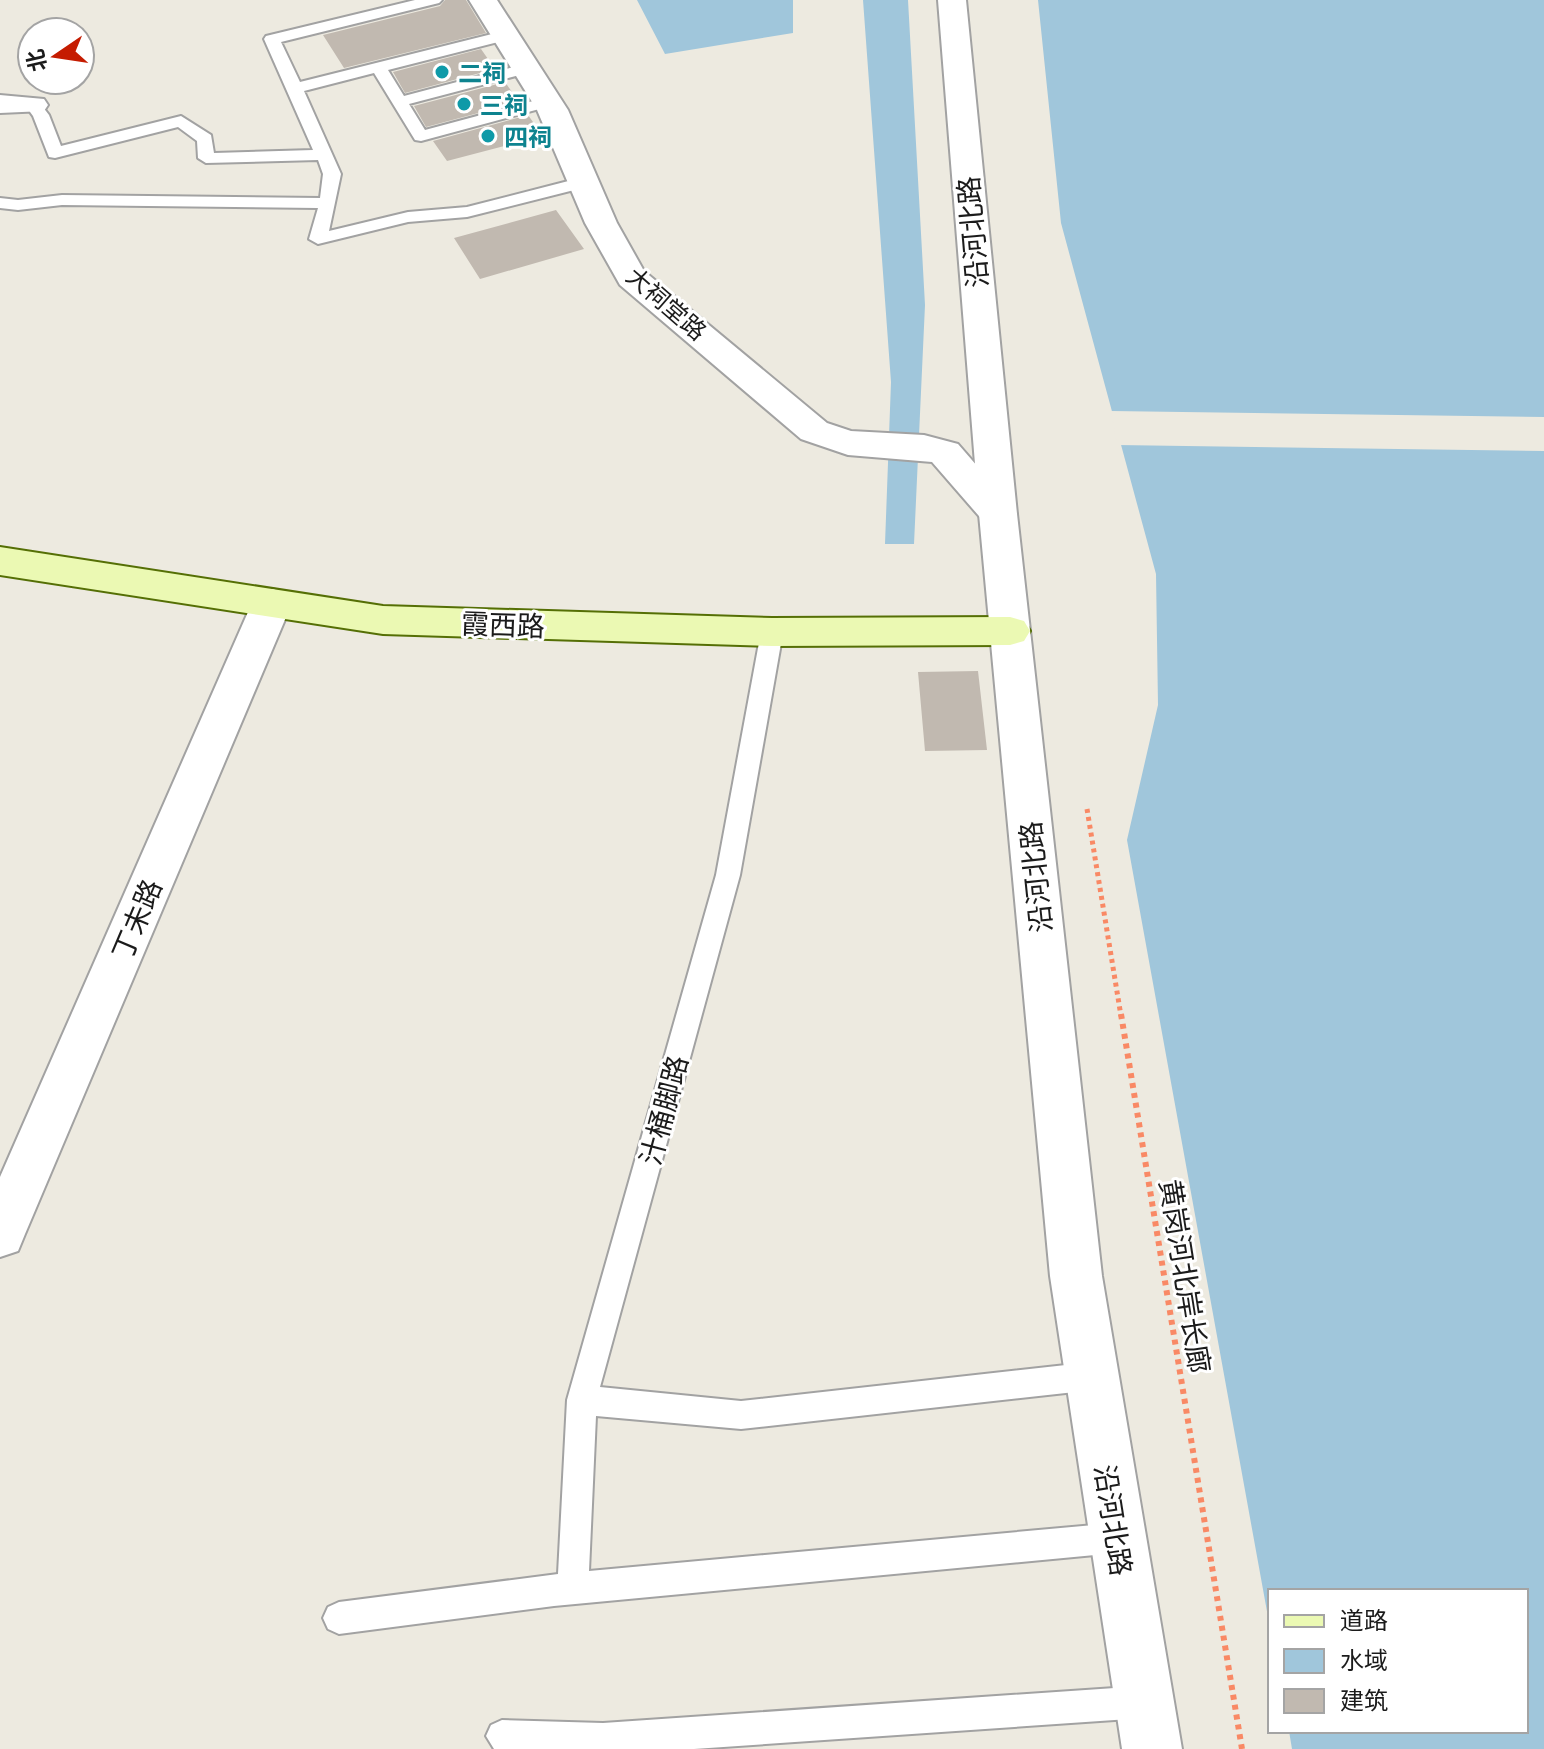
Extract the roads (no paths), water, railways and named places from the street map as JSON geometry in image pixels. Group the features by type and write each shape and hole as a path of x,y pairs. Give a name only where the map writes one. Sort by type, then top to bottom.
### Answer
{"main road":[{"name":"霞西路","path":"0,561 383,620 772,632 1010,631"}],"street":[{"name":"大祠堂路","path":"483,0 548,102 609,245 632,278 814,431 848,443 924,447 945,453 998,514"},
{"name":"沿河北路","path":"951,2 998,514 1076,1276 1152,1749"},
{"path":"0,104 33,105"},
{"name":"丁未路","path":"0,1234 272,603"}],"lane":[{"path":"434,0 272,39 332,174 318,239 408,217 467,212 584,182"},
{"path":"295,88 508,35"},
{"path":"378,67 421,136 548,102"},
{"path":"399,102 529,68"},
{"path":"33,105 41,115 55,153 181,121 205,139 206,158 324,155"},
{"path":"0,203 62,200 328,203"},
{"name":"汁桶脚路","path":"573,1590 582,1400 728,875 772,632"},
{"path":"582,1400 741,1415 1093,1376"},
{"path":"339,1618 573,1590 1116,1538"},
{"path":"502,1736 603,1739 1144,1702"}],"water":[{"path":"637,0 793,0 793,33 665,54"},
{"path":"863,0 908,0 925,305 914,544 885,544 891,382"},
{"path":"1038,0 1544,0 1544,1749 1292,1749 1289,1733 1528,1733 1528,1589 1268,1589 1268,1617 1127,840 1158,705 1156,574 1061,223"}],"place":[{"name":"二祠","path":"442,72"},
{"name":"三祠","path":"464,104"},
{"name":"四祠","path":"488,136"}]}
